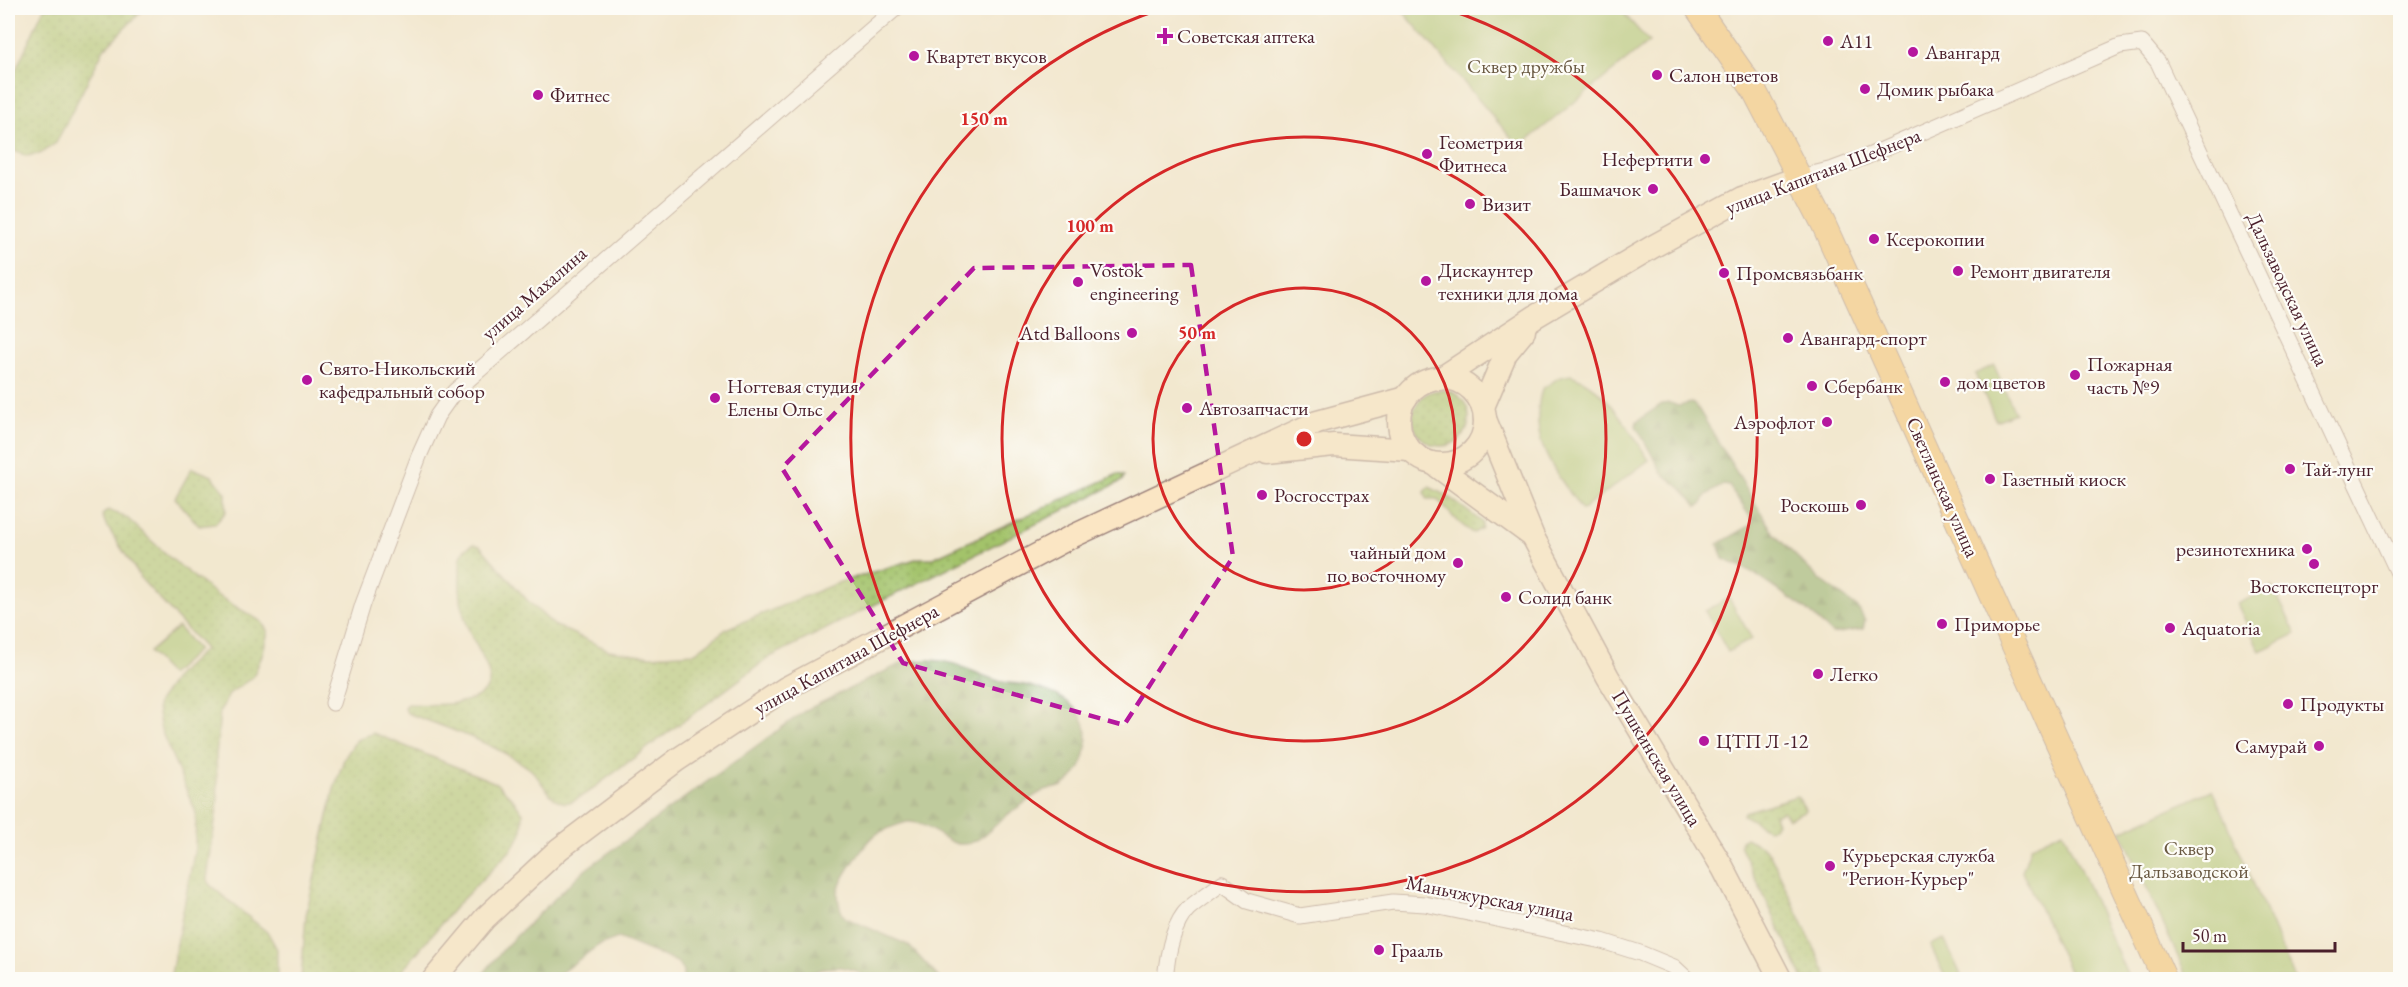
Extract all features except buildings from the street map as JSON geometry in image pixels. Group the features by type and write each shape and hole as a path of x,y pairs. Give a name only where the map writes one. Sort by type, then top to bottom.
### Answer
{"main road":[{"name":"Светланская улица","path":"1697,8 1754,90 1823,223 2165,980"},
{"name":"улица Капитана Шефнера","path":"1440,379 1536,316 1646,250 1742,198 1800,177"},
{"name":"улица Капитана Шефнера","path":"1484,413 1506,353 1536,316"},
{"path":"1440,379 1454,380 1466,386 1476,395 1484,413 1482,438 1470,454 1453,463 1434,464 1419,458 1410,450 1401,434 1399,415 1406,398 1421,385 1440,379"},
{"name":"улица Капитана Шефнера","path":"433,980 485,918 559,849 677,760 786,688 1069,538 1324,419 1406,398"},
{"name":"Пушкинская улица","path":"1484,413 1533,537 1608,677 1724,868 1781,980"},
{"name":"улица Капитана Шефнера","path":"1251,454 1334,445 1410,450"},
{"name":"Пушкинская улица","path":"1434,464 1533,537"}],"street":[{"name":"улица Махалина","path":"333,703 363,604 415,466 437,417 454,392 896,8"},
{"name":"Дальзаводская улица","path":"2120,46 2142,43 2158,62 2400,577"},
{"name":"улица Капитана Шефнера","path":"1800,177 1833,169 1868,156 2120,46"},
{"name":"Маньчжурская улица","path":"1165,980 1167,960 1178,922 1189,909 1222,883 1247,901 1300,916 1393,902 1425,904 1602,941 1640,953 1674,968 1688,980"}],"highlighted area":[{"path":"1191,265 1233,557 1124,725 903,663 782,468 974,268"}],"green space":[{"path":"44,8 145,8 104,49 56,143 40,154 26,156 8,148 8,87"},
{"name":"Сквер дружбы","path":"1400,8 1619,8 1649,42 1519,147"},
{"path":"1994,365 2015,413 1996,421 1975,374"},
{"path":"1571,375 1596,389 1606,399 1649,460 1582,510 1553,468 1541,440 1538,424 1538,408 1542,389 1560,377"},
{"path":"1441,390 1452,392 1461,398 1467,407 1469,418 1467,429 1461,438 1452,444 1441,446 1430,444 1421,438 1415,429 1413,418 1415,407 1421,398 1430,392"},
{"path":"1670,403 1678,406 1691,403 1696,405 1774,534 1816,576 1858,608 1865,621 1863,629 1832,634 1807,610 1750,571 1723,559 1718,544 1751,525 1753,521 1729,486 1723,485 1706,495 1702,504 1697,506 1681,488 1662,473 1636,426 1637,421 1662,404"},
{"path":"192,468 212,476 226,493 226,512 215,524 199,526 175,498"},
{"path":"1118,474 1124,476 1122,481 770,657 588,792 572,801 565,803 557,800 530,769 502,752 471,737 407,713 404,707 407,704 457,703 481,694 488,686 489,675 483,657 468,628 460,595 461,556 465,549 474,544 480,546 529,602 554,625 609,650 650,656 694,653 728,628 837,583 919,558 933,558"},
{"path":"1429,487 1446,495 1482,522 1482,528 1474,533 1471,532 1455,519 1437,499 1427,499 1425,492"},
{"path":"108,510 127,518 169,557 218,596 262,622 268,632 262,656 253,677 230,693 220,711 216,757 218,801 207,879 210,885 268,933 277,949 277,979 170,979 195,848 196,813 161,730 157,708 158,702 176,676 205,649 142,580 106,525 102,515"},
{"path":"2273,587 2296,634 2260,651 2237,604"},
{"path":"1729,598 1752,639 1728,652 1705,611"},
{"path":"178,627 198,650 170,675 149,652"},
{"path":"929,660 958,665 1006,683 1022,684 1050,692 1079,713 1087,735 1083,760 1067,783 1037,794 975,841 958,844 917,823 908,822 873,837 848,870 838,893 844,916 908,945 940,979 868,979 856,971 842,967 825,968 794,979 683,979 683,971 677,962 618,938 599,945 552,979 479,979 506,946 582,872 806,710 904,662"},
{"path":"373,733 496,783 513,799 523,813 522,833 511,850 456,906 395,979 301,979 306,915 334,789 344,759 356,740"},
{"name":"Сквер Дальзаводской","path":"2212,790 2295,979 2188,979 2121,831"},
{"path":"1797,796 1806,810 1788,819 1783,811 1774,815 1777,823 1774,828 1767,829 1743,815 1744,812"},
{"path":"2063,831 2129,979 2073,979 2022,871 2031,846"},
{"path":"1746,838 1763,847 1770,854 1829,979 1803,979 1740,845 1741,841"},
{"path":"1944,939 1963,979 1946,979 1930,945"}],"place":[{"name":"Советская аптека","path":"1165,36"},
{"name":"А11","path":"1828,41"},
{"name":"Авангард","path":"1913,52"},
{"name":"Квартет вкусов","path":"914,56"},
{"name":"Салон цветов","path":"1657,75"},
{"name":"Домик рыбака","path":"1865,89"},
{"name":"Фитнес","path":"538,95"},
{"name":"Геометрия Фитнеса","path":"1427,154"},
{"name":"Нефертити","path":"1705,159"},
{"name":"Башмачок","path":"1653,189"},
{"name":"Визит","path":"1470,204"},
{"name":"Ксерокопии","path":"1874,239"},
{"name":"Ремонт двигателя","path":"1958,271"},
{"name":"Промсвязьбанк","path":"1724,273"},
{"name":"Дискаунтер техники для дома","path":"1426,281"},
{"name":"Vostok engineering","path":"1078,282"},
{"name":"Atd Balloons","path":"1132,333"},
{"name":"Авангард-спорт","path":"1788,338"},
{"name":"Пожарная часть №9","path":"2075,375"},
{"name":"Свято-Никольский кафедральный собор","path":"307,380"},
{"name":"дом цветов","path":"1945,382"},
{"name":"Сбербанк","path":"1812,386"},
{"name":"Ногтевая студия Елены Ольс","path":"715,398"},
{"name":"Автозапчасти","path":"1187,408"},
{"name":"Аэрофлот","path":"1827,422"},
{"name":"Тай-лунг","path":"2290,469"},
{"name":"Газетный киоск","path":"1990,479"},
{"name":"Росгосстрах","path":"1262,495"},
{"name":"Роскошь","path":"1861,505"},
{"name":"резинотехника","path":"2307,549"},
{"name":"чайный дом по восточному","path":"1458,563"},
{"name":"Востокспецторг","path":"2314,564"},
{"name":"Солид банк","path":"1506,597"},
{"name":"Приморье","path":"1942,624"},
{"name":"Aquatoria","path":"2170,628"},
{"name":"Легко","path":"1818,674"},
{"name":"Продукты","path":"2288,704"},
{"name":"ЦТП Л -12","path":"1704,741"},
{"name":"Самурай","path":"2319,746"},
{"name":"Курьерская служба \"Регион-Курьер\"","path":"1830,866"},
{"name":"Грааль","path":"1379,950"}]}
